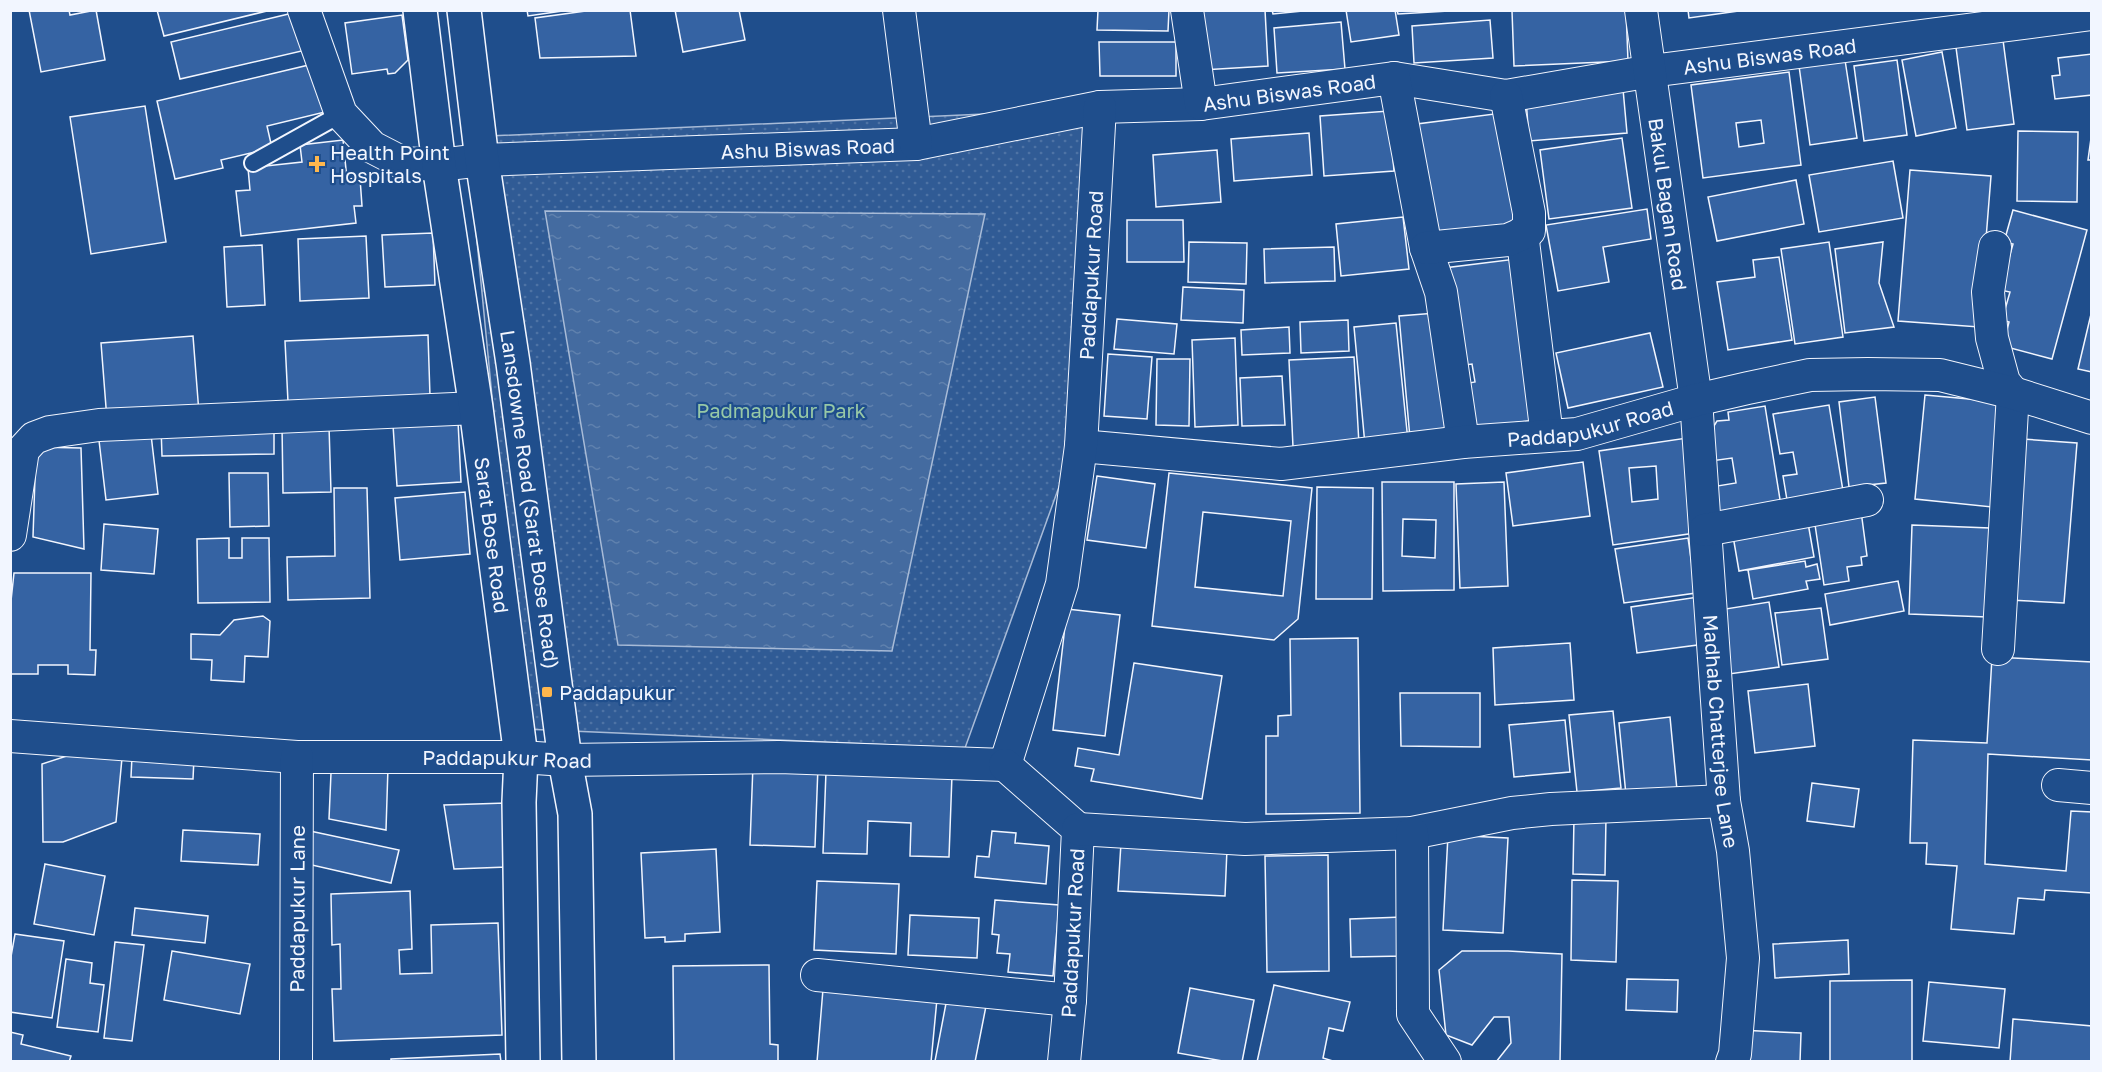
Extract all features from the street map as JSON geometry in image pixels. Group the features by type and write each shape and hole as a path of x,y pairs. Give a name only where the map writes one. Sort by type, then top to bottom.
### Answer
{"main road":[{"name":"Sarat Bose Road","path":"420,10 476,408 521,757 519,802 524,1062"},
{"name":"Lansdowne Road (Sarat Bose Road)","path":"464,10 482,160 513,363 565,760 575,814 579,1062"}],"street":[{"path":"304,10 341,114"},
{"path":"898,10 916,144"},
{"path":"1187,10 1201,104"},
{"name":"Bakul Bagan Road","path":"1641,10 1696,400"},
{"name":"Ashu Biswas Road","path":"341,114 372,147 393,158 403,163 440,165 482,160 916,144 1100,107 1201,104 1394,78 1506,96 1651,72 2091,14"},
{"path":"1394,78 1426,248 1441,292 1462,442"},
{"path":"1426,248 1508,240 1529,231 1529,213 1506,96"},
{"name":"Paddapukur Road","path":"1005,765 1062,584 1080,446 1100,107"},
{"path":"1522,233 1546,436"},
{"path":"1995,247 1988,292 1992,338 2004,382 2013,393 1998,649"},
{"name":"Paddapukur Road","path":"1080,446 1281,464 1462,442 1577,435 1696,400 1810,375 1940,375 2013,393 2091,418"},
{"name":"Madhab Chatterjee Lane","path":"1696,400 1724,801 1733,851 1743,958 1735,1054 1732,1062"},
{"path":"10,535 23,450 34,438 50,432 99,425 476,408"},
{"path":"1705,530 1867,500"},
{"name":"Paddapukur Road","path":"10,736 297,757 521,757 565,760 779,757 1005,765 1078,830 1070,1000 1064,1062"},
{"name":"Paddapukur Lane","path":"296,1062 297,757"},
{"path":"2058,785 2091,788"},
{"path":"1078,830 1245,839 1412,833 1512,813 1551,809 1724,801"},
{"path":"1412,833 1413,1014 1445,1062"},
{"path":"817,975 1070,1000"}],"lane":[{"path":"254,163 341,114"}],"green space":[{"name":"Padmapukur Park","path":"1097,109 1069,459 965,748 524,729 467,137"}],"water":[{"path":"545,211 985,214 892,651 618,645"}],"building":[{"path":"29,10 69,10 70,15 96,10 105,60 41,72"},
{"path":"157,10 271,10 164,36"},
{"path":"527,10 562,10 562,11 528,16"},
{"path":"593,10 630,10 636,56 540,58 535,18"},
{"path":"675,10 739,10 745,40 683,52"},
{"path":"1098,10 1169,10 1168,31 1097,30"},
{"path":"1198,10 1265,10 1268,66 1202,70"},
{"path":"1272,10 1313,10 1273,14"},
{"path":"1346,10 1395,10 1399,35 1351,42"},
{"path":"1397,10 1466,10 1398,14"},
{"path":"1626,10 1628,61 1514,66 1512,11"},
{"path":"1688,10 1738,10 1738,11 1689,18"},
{"path":"297,12 306,50 180,79 171,42"},
{"path":"402,15 408,60 395,73 388,74 387,69 352,74 345,23"},
{"path":"1490,20 1493,58 1414,63 1412,26"},
{"path":"1341,22 1345,69 1277,73 1274,28"},
{"path":"1955,40 2003,40 2014,124 1967,130"},
{"path":"1099,42 1176,42 1176,76 1100,76"},
{"path":"1942,52 1956,128 1916,136 1902,60"},
{"path":"2092,54 2092,95 2055,99 2052,76 2060,75 2058,58"},
{"path":"1845,60 1857,138 1810,145 1799,66"},
{"path":"1897,60 1907,135 1864,141 1854,66"},
{"path":"313,64 325,112 267,126 272,148 221,160 223,168 175,179 157,101"},
{"path":"1789,72 1801,165 1703,178 1691,85","holes":["1761,120 1764,143 1739,147 1736,123"]},
{"path":"1623,89 1627,133 1529,141 1526,98"},
{"path":"145,106 166,242 91,254 70,117"},
{"path":"1389,111 1394,171 1324,176 1320,116"},
{"path":"1502,113 1518,229 1432,240 1417,124"},
{"path":"2018,131 2078,132 2077,202 2017,201"},
{"path":"2092,131 2092,160 2088,160"},
{"path":"1309,133 1312,175 1234,181 1231,139"},
{"path":"1622,138 1632,208 1549,219 1540,150"},
{"path":"343,140 347,179 360,178 362,206 354,206 356,223 241,236 236,191 250,190 248,168 302,162 300,145"},
{"path":"1217,150 1221,202 1156,207 1153,155"},
{"path":"1893,161 1903,218 1819,232 1809,175"},
{"path":"1910,170 1991,176 1979,327 1898,321"},
{"path":"1796,180 1804,224 1717,241 1708,197"},
{"path":"1647,209 1651,239 1603,247 1609,282 1558,291 1546,225"},
{"path":"2013,210 2087,230 2052,359 2003,346 2009,322 2002,320 2010,292 2000,290 2013,244 2004,242"},
{"path":"1403,217 1409,269 1341,276 1336,224"},
{"path":"1127,220 1183,220 1184,262 1127,262"},
{"path":"433,233 435,285 385,287 382,235"},
{"path":"366,236 369,298 300,301 298,239"},
{"path":"1189,242 1247,243 1246,284 1188,282"},
{"path":"1829,242 1843,337 1795,344 1781,249"},
{"path":"1883,242 1879,283 1894,327 1845,333 1835,249"},
{"path":"262,245 265,305 227,307 224,247"},
{"path":"1334,247 1335,281 1265,283 1264,249"},
{"path":"1779,257 1792,340 1728,350 1717,282 1755,277 1753,260"},
{"path":"1516,259 1536,420 1475,428 1469,383 1475,382 1472,364 1457,366 1444,268"},
{"path":"1183,287 1244,290 1243,323 1181,320"},
{"path":"2092,310 2092,372 2078,369"},
{"path":"1436,313 1447,434 1410,438 1399,316"},
{"path":"1117,319 1177,324 1174,354 1114,349"},
{"path":"1348,320 1349,351 1301,353 1300,322"},
{"path":"1396,323 1408,441 1365,445 1354,327"},
{"path":"1289,327 1290,353 1242,355 1241,330"},
{"path":"1650,333 1663,387 1568,408 1556,353"},
{"path":"428,335 430,396 288,402 285,341"},
{"path":"193,336 199,413 107,420 101,343"},
{"path":"1235,338 1238,425 1195,427 1192,340"},
{"path":"1108,354 1152,357 1147,419 1104,416"},
{"path":"1354,357 1359,444 1293,447 1289,360"},
{"path":"1157,359 1190,359 1189,426 1156,425"},
{"path":"1282,376 1285,425 1242,426 1240,378"},
{"path":"1925,395 2002,402 1992,507 1915,499"},
{"path":"1875,397 1886,483 1849,487 1839,402"},
{"path":"1829,405 1843,491 1787,500 1783,476 1797,474 1793,452 1780,454 1773,414"},
{"path":"1765,406 1782,512 1711,523 1705,488 1736,483 1732,458 1711,461 1707,437 1717,421 1729,420 1728,412"},
{"path":"458,421 461,482 397,486 393,425"},
{"path":"274,424 274,454 162,456 161,427"},
{"path":"150,426 158,494 106,500 98,432"},
{"path":"282,426 329,426 331,492 283,493"},
{"path":"1687,438 1695,533 1613,545 1599,451","holes":["1656,466 1658,499 1632,502 1629,468"]},
{"path":"2022,439 2077,443 2064,603 2009,600"},
{"path":"36,447 81,448 84,549 33,537"},
{"path":"1583,462 1590,516 1513,526 1506,473"},
{"path":"229,473 268,473 269,526 230,527"},
{"path":"1169,473 1312,488 1298,619 1274,640 1152,626","holes":["1203,512 1291,521 1283,596 1195,587"]},
{"path":"1097,476 1155,484 1146,548 1087,540"},
{"path":"1382,482 1454,482 1454,590 1383,591","holes":["1403,519 1436,520 1435,558 1402,556"]},
{"path":"1504,482 1508,586 1460,588 1456,484"},
{"path":"1317,487 1373,488 1372,599 1316,599"},
{"path":"334,488 367,488 370,598 288,600 287,557 335,556"},
{"path":"465,492 470,554 400,560 395,498"},
{"path":"1861,511 1867,556 1861,557 1862,565 1847,567 1849,581 1824,585 1814,518"},
{"path":"1808,523 1814,557 1739,571 1733,536"},
{"path":"104,524 158,529 154,574 101,570"},
{"path":"1912,525 1990,528 1987,617 1909,614"},
{"path":"229,538 229,558 242,558 242,538 269,538 270,602 198,603 197,539"},
{"path":"1688,538 1696,593 1624,603 1615,549"},
{"path":"1805,561 1806,567 1817,564 1820,579 1806,581 1808,589 1753,599 1748,570"},
{"path":"14,573 91,573 90,650 96,650 95,675 68,674 68,665 38,665 38,674 10,674 10,610"},
{"path":"1898,581 1904,611 1830,625 1825,594"},
{"path":"1698,597 1705,644 1637,653 1631,607"},
{"path":"1769,602 1779,667 1729,674 1719,610"},
{"path":"1821,608 1828,659 1782,665 1775,613"},
{"path":"1067,609 1120,615 1105,736 1053,730"},
{"path":"263,616 270,621 268,657 245,656 244,682 211,680 212,660 191,659 191,634 220,635 234,620"},
{"path":"1358,638 1360,813 1266,814 1266,736 1278,736 1278,716 1291,715 1290,639"},
{"path":"1570,643 1574,700 1495,705 1493,648"},
{"path":"1992,657 2092,662 2092,760 1988,754 1985,864 2066,871 2071,811 2092,812 2092,893 2045,890 2044,900 2018,898 2014,934 1951,929 1957,866 1926,864 1927,843 1910,843 1913,740 1987,743"},
{"path":"1134,663 1222,676 1202,799 1091,781 1094,769 1075,766 1078,748 1119,755"},
{"path":"1808,684 1815,746 1755,753 1748,691"},
{"path":"1400,693 1480,693 1480,747 1401,746"},
{"path":"1613,711 1621,788 1577,792 1569,715"},
{"path":"1670,717 1677,790 1626,795 1619,723"},
{"path":"1565,720 1570,772 1514,777 1509,725"},
{"path":"133,735 195,737 193,779 131,777"},
{"path":"79,752 122,758 116,822 63,842 43,842 42,764"},
{"path":"753,764 818,766 815,847 750,845"},
{"path":"343,765 388,767 386,830 329,819 331,773"},
{"path":"826,771 952,775 949,857 910,856 911,823 868,821 867,854 823,853"},
{"path":"1812,783 1859,789 1854,827 1807,821"},
{"path":"506,803 507,867 454,869 444,805"},
{"path":"1574,817 1606,817 1605,875 1573,874"},
{"path":"183,830 260,834 258,865 181,861"},
{"path":"310,831 399,850 391,883 303,863"},
{"path":"992,831 1016,833 1015,843 1049,846 1046,884 975,877 977,856 989,857"},
{"path":"1448,835 1508,838 1503,933 1443,930"},
{"path":"1121,843 1227,849 1225,896 1118,891"},
{"path":"716,849 720,932 685,934 685,941 665,942 665,937 645,938 641,853"},
{"path":"1328,855 1329,971 1267,972 1265,856"},
{"path":"45,864 105,876 94,935 34,924"},
{"path":"1572,880 1618,881 1616,962 1571,960"},
{"path":"817,881 899,884 896,954 814,950"},
{"path":"410,891 412,949 399,950 400,974 432,973 431,925 498,923 502,1035 334,1041 332,989 341,989 340,944 332,945 331,894"},
{"path":"995,900 1059,905 1053,976 1008,972 1010,954 997,953 999,935 992,934"},
{"path":"135,908 208,916 205,943 132,935"},
{"path":"910,915 979,918 977,958 908,955"},
{"path":"1402,917 1404,956 1351,957 1350,919"},
{"path":"15,934 64,941 52,1018 10,1012 10,962"},
{"path":"1848,940 1849,974 1775,978 1773,944"},
{"path":"115,942 144,945 132,1041 104,1038"},
{"path":"172,951 250,964 240,1014 164,1000"},
{"path":"1462,951 1562,954 1560,1062 1496,1062 1511,1043 1509,1017 1494,1017 1472,1045 1446,1035 1439,970"},
{"path":"66,959 92,963 90,983 104,985 98,1032 57,1027"},
{"path":"769,965 770,1044 778,1045 778,1062 674,1062 673,966"},
{"path":"1627,979 1678,980 1677,1012 1626,1010"},
{"path":"1912,980 1912,1062 1830,1062 1830,981"},
{"path":"1929,982 2005,989 1999,1048 1923,1041"},
{"path":"1274,985 1350,1002 1343,1031 1329,1028 1323,1058 1336,1062 1257,1062"},
{"path":"1190,988 1254,1000 1242,1062 1228,1062 1178,1053"},
{"path":"823,989 937,999 931,1062 817,1062"},
{"path":"948,993 987,1001 975,1062 935,1061"},
{"path":"2013,1019 2092,1026 2092,1062 2010,1062"},
{"path":"1739,1030 1801,1033 1800,1062 1738,1062"},
{"path":"10,1032 23,1035 21,1044 71,1056 69,1062 10,1062"},
{"path":"500,1054 501,1062 391,1062 391,1059"}],"place":[{"name":"Health Point Hospitals","path":"317,164"},
{"name":"Paddapukur","path":"547,692"}]}
